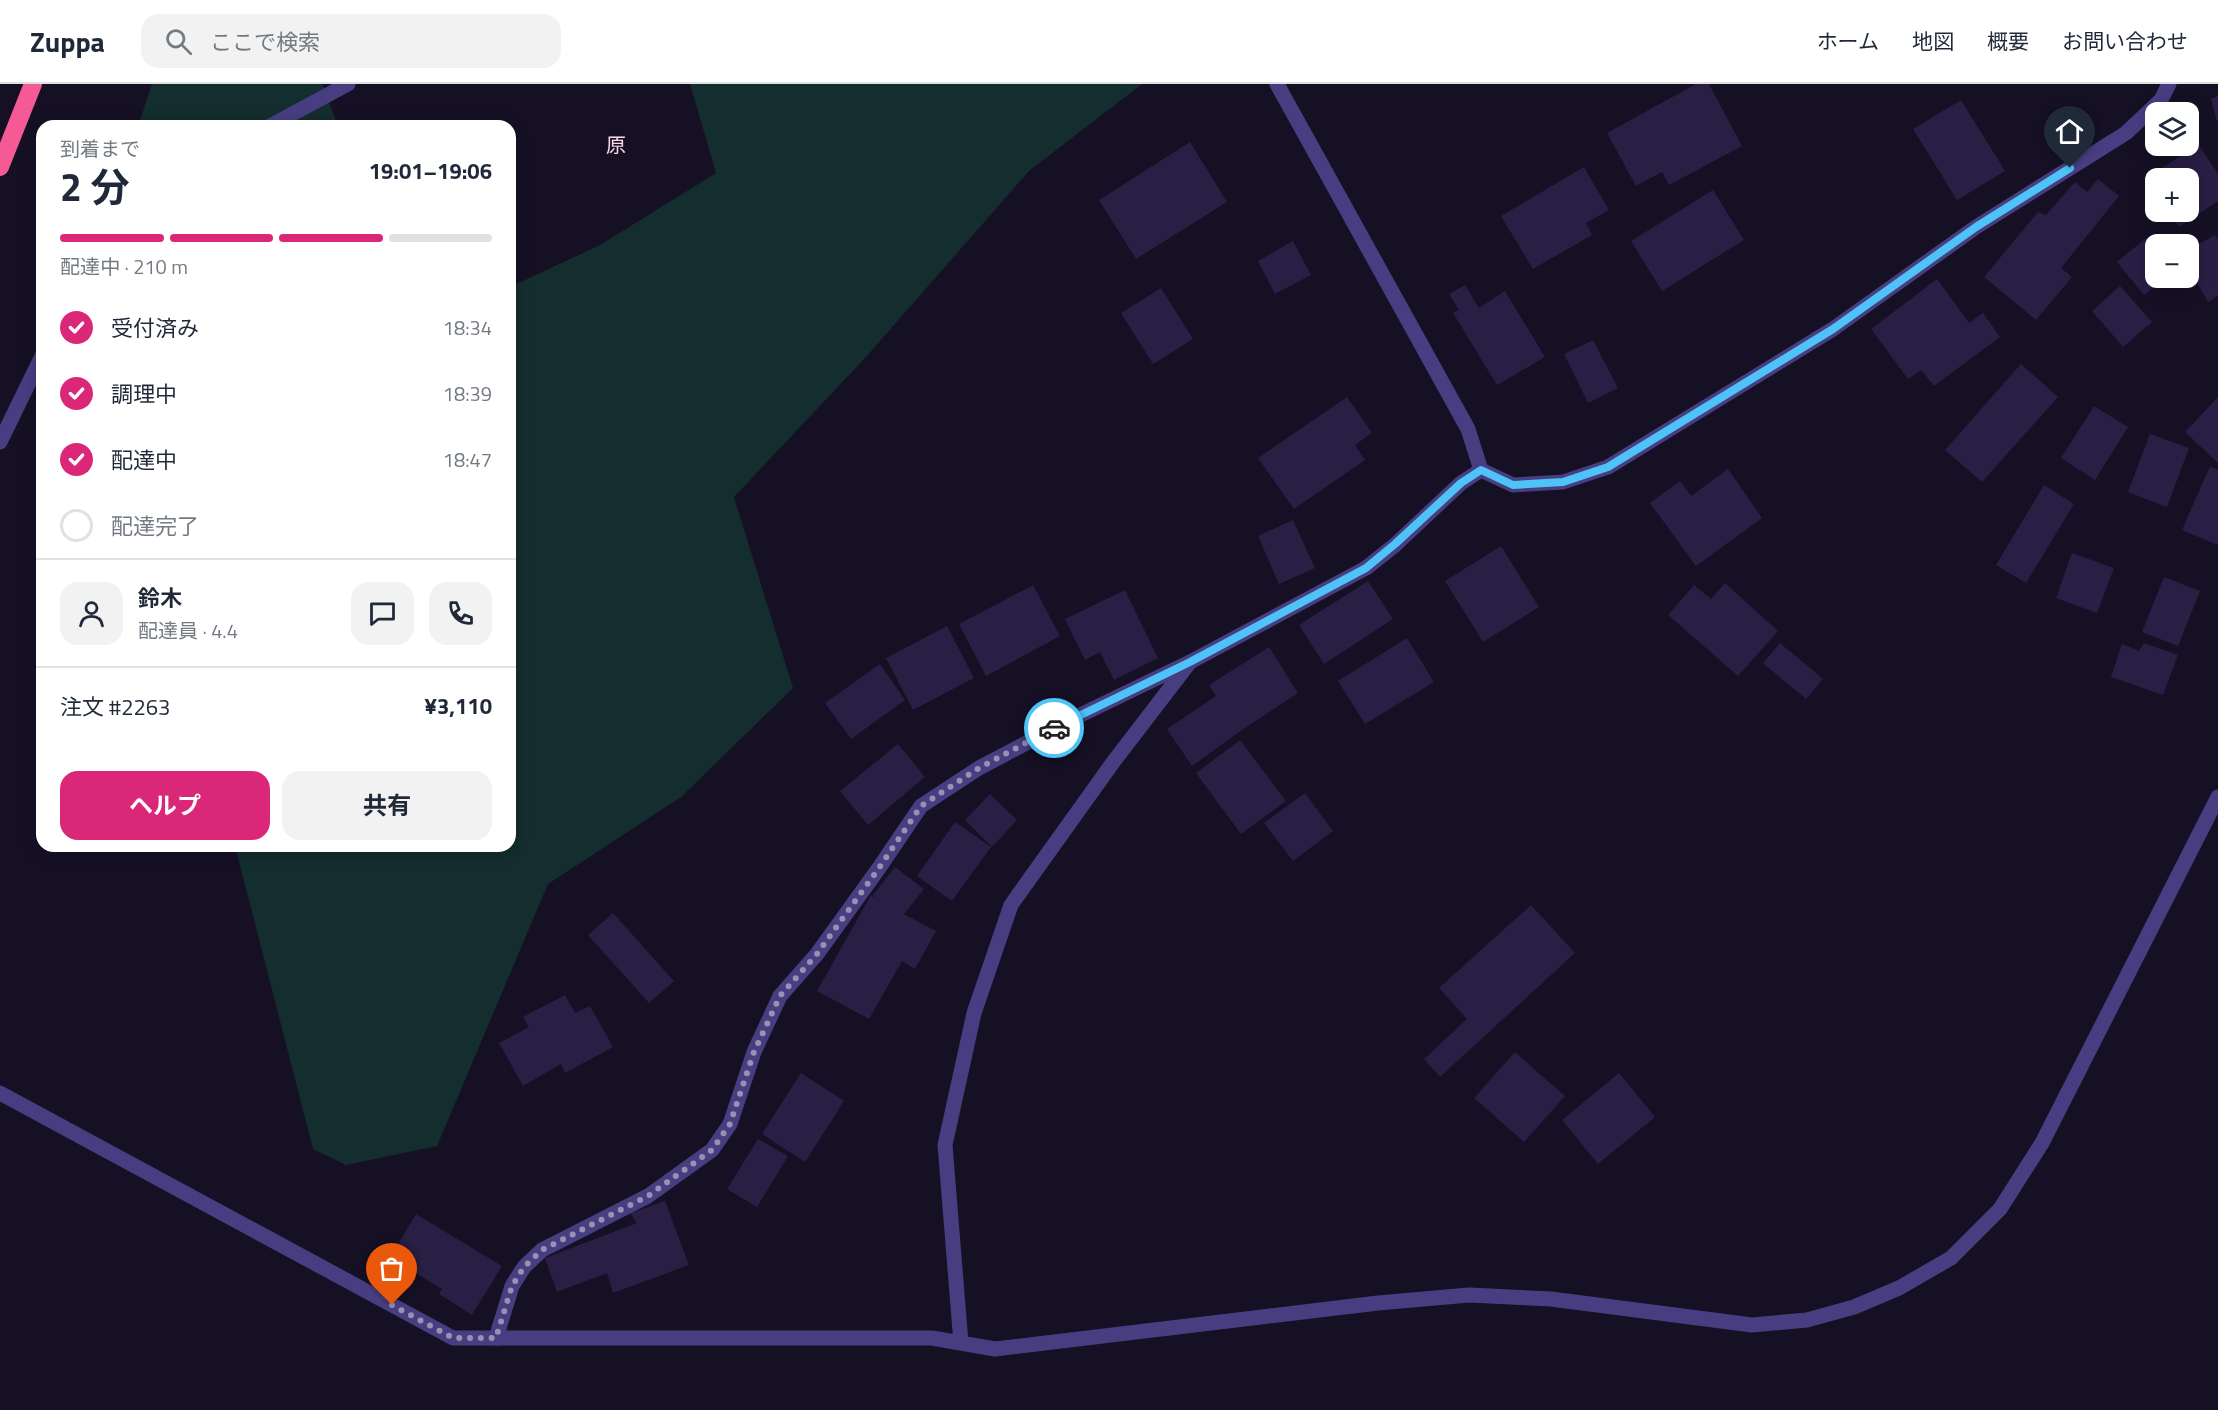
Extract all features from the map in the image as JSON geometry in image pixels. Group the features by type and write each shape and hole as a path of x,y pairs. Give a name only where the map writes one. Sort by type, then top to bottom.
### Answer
{"highway":[{"path":"0,167 33,84"}],"street":[{"path":"281,120 348,84"},
{"path":"1277,84 1468,429 1481,470 1513,485 1563,482 1608,467 1833,329 1976,227 2126,133 2161,100 2169,84"},
{"path":"0,442 36,368"},
{"path":"496,1338 512,1286 524,1267 542,1250 648,1196 712,1150 730,1124 754,1052 780,996 817,954 921,806 979,768 1066,722 1190,662 1366,568 1461,483 1481,470"},
{"path":"961,1343 945,1145 978,1002 1011,905 1114,761 1190,662"},
{"path":"0,1093 453,1338 932,1338 995,1349 1378,1303 1469,1295 1551,1299 1752,1325 1807,1320 1854,1307 1899,1288 1951,1258 2000,1209 2042,1143 2218,796"}],"green space":[{"path":"152,84 322,84 336,120 140,120"},
{"path":"690,84 1142,84 1029,171 866,357 734,497 793,688 681,797 548,884 437,1146 346,1165 313,1149 237,852 516,852 516,284 600,245 716,173"}],"building":[{"path":"1696,84 1709,84 1742,146 1669,185 1662,172 1636,186 1607,133"},
{"path":"2218,96 2218,120 2217,121 2211,99"},
{"path":"1961,100 2005,171 1957,200 1913,129"},
{"path":"1190,142 1227,202 1136,259 1099,200"},
{"path":"2199,146 2218,174 2218,201 2199,214 2199,168 2162,168 2180,156 2199,156"},
{"path":"1584,167 1609,210 1586,223 1592,235 1533,269 1501,216"},
{"path":"2098,179 2119,196 2061,268 2072,277 2036,320 1984,277 2038,212 2046,215 2075,182 2087,192"},
{"path":"1713,190 1744,240 1662,291 1631,241"},
{"path":"2176,222 2186,222 2179,227"},
{"path":"2215,235 2218,240 2218,296 2208,302 2199,286 2199,244"},
{"path":"2145,239 2145,288 2153,288 2144,295 2117,262"},
{"path":"1293,241 1311,275 1275,294 1258,261"},
{"path":"1937,279 1969,323 1983,313 2000,337 1934,386 1921,370 1908,379 1871,329"},
{"path":"1465,285 1479,308 1505,291 1545,357 1497,385 1453,313 1459,310 1449,294"},
{"path":"2120,286 2152,322 2123,347 2092,311"},
{"path":"1161,288 1193,339 1153,364 1121,313"},
{"path":"1593,340 1618,388 1588,403 1564,354"},
{"path":"2021,364 2058,397 1982,482 1945,450"},
{"path":"1347,397 1372,433 1355,445 1365,460 1294,509 1258,458"},
{"path":"2218,397 2218,463 2185,432"},
{"path":"2094,406 2128,427 2095,480 2061,458"},
{"path":"2150,434 2189,448 2167,507 2128,492"},
{"path":"2210,466 2218,470 2218,545 2182,530"},
{"path":"1728,469 1762,518 1696,566 1650,503 1680,481 1691,496"},
{"path":"2044,485 2074,504 2026,583 1996,565"},
{"path":"1293,520 1315,568 1279,584 1258,536"},
{"path":"1501,546 1539,607 1483,642 1445,581"},
{"path":"2072,553 2114,568 2097,613 2056,598"},
{"path":"2164,577 2200,591 2178,646 2142,632"},
{"path":"1368,581 1393,619 1324,664 1299,625"},
{"path":"1725,583 1778,631 1738,676 1668,615 1694,585 1711,599"},
{"path":"1033,585 1060,636 986,676 959,624"},
{"path":"1125,590 1158,658 1114,680 1100,652 1085,660 1065,619"},
{"path":"947,626 974,678 913,710 886,658"},
{"path":"1407,638 1434,682 1365,724 1338,681"},
{"path":"1780,643 1823,679 1806,699 1763,663"},
{"path":"2144,643 2178,655 2163,695 2111,677 2122,644 2139,651"},
{"path":"1269,647 1298,693 1192,766 1167,729 1216,696 1209,685"},
{"path":"880,664 905,700 851,739 825,703"},
{"path":"1240,740 1286,801 1241,834 1196,773"},
{"path":"898,744 925,777 868,825 840,791"},
{"path":"1305,793 1333,831 1293,861 1264,823"},
{"path":"990,794 1017,820 992,847 965,820"},
{"path":"955,822 991,847 952,901 917,876"},
{"path":"895,867 924,889 904,914 936,931 915,969 902,961 869,1019 817,991 871,895 878,900 873,895"},
{"path":"1531,905 1575,953 1440,1077 1424,1059 1467,1019 1439,988"},
{"path":"613,913 674,981 649,1003 588,935"},
{"path":"565,995 575,1013 590,1006 613,1047 565,1073 561,1064 523,1086 499,1043 529,1027 523,1017"},
{"path":"1515,1052 1565,1096 1524,1142 1474,1098"},
{"path":"801,1073 844,1101 805,1162 762,1134"},
{"path":"1619,1073 1655,1117 1598,1164 1562,1120"},
{"path":"758,1139 788,1156 757,1207 727,1189"},
{"path":"665,1201 689,1265 613,1293 607,1273 557,1292 545,1258 637,1223 630,1213"},
{"path":"416,1214 502,1266 472,1315 439,1294 442,1289 404,1266 412,1255 397,1246"}],"way so far":[{"path":"392,1305 453,1338 496,1338 512,1286 524,1267 542,1250 648,1196 712,1150 730,1124 754,1052 780,996 817,954 921,806 979,768 1054,728"}],"district":[{"name":"原","path":"616,145"}],"route":[{"path":"1054,728 1190,662 1366,568 1461,483 1481,470 1513,485 1563,482 1608,467 1833,329 1976,227 2070,168"}]}
